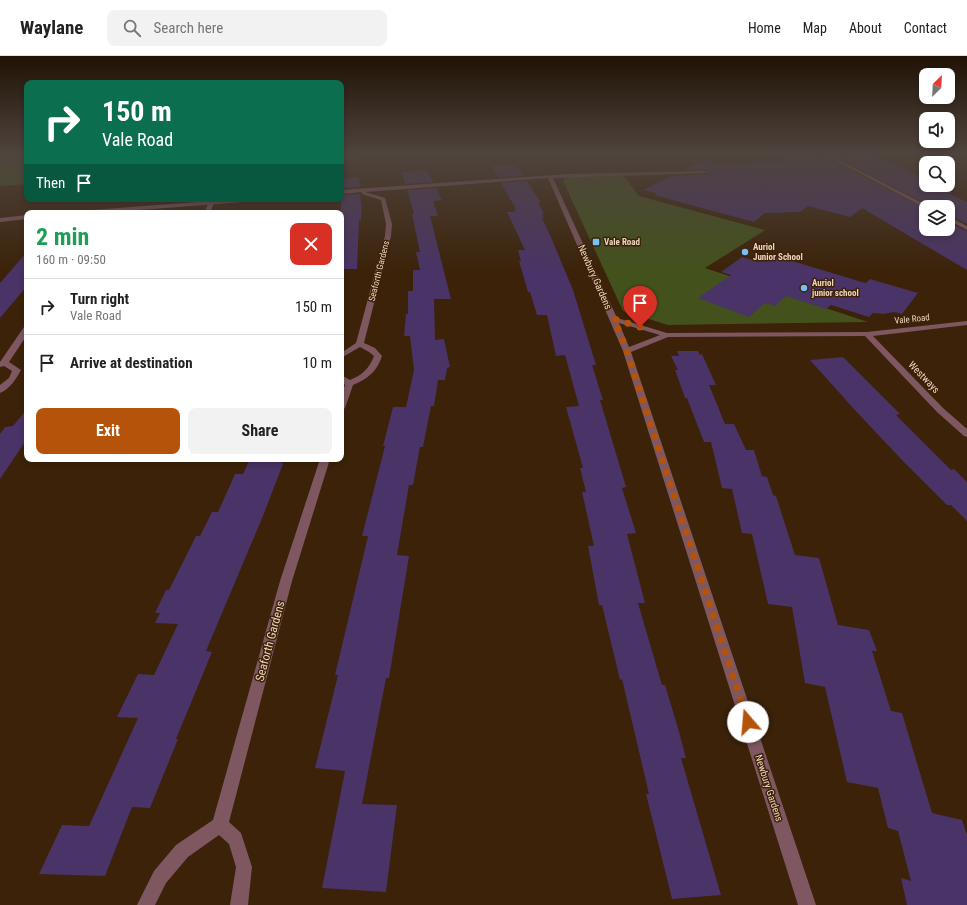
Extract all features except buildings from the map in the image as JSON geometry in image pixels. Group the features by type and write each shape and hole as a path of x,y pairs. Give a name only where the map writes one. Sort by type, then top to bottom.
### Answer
{"street":[{"path":"366,194 383,199 392,194"},
{"name":"Newbury Gardens","path":"558,194 627,351 807,905"},
{"path":"901,194 919,203"},
{"name":"Seaforth Gardens","path":"360,344 388,236 389,224 383,199"},
{"path":"130,210 222,202"},
{"path":"208,210 211,203"},
{"path":"0,220 24,217"},
{"path":"955,222 967,228"},
{"name":"Vale Road","path":"614,319 667,334 867,334 967,323"},
{"path":"0,390 12,378 17,370 2,364 24,333"},
{"name":"Vale Road","path":"627,351 667,334"},
{"name":"Westways","path":"867,334 940,410 967,434"},
{"path":"344,354 360,344 372,350 378,356 372,371 363,378 349,384 344,399"},
{"path":"344,380 349,384"},
{"name":"Seaforth Gardens","path":"220,825 286,581 324,462"},
{"path":"146,905 160,877 182,851 220,825 235,839 244,867 239,905"}],"green space":[{"path":"569,194 637,194 639,196 765,230 705,268 868,322 668,325 623,311"}],"place":[{"name":"Vale Road","path":"596,242"},
{"name":"Auriol Junior School","path":"745,252"},
{"name":"Auriol junior school","path":"804,288"}],"route":[{"path":"640,327 614,319 627,351 748,722"}]}
